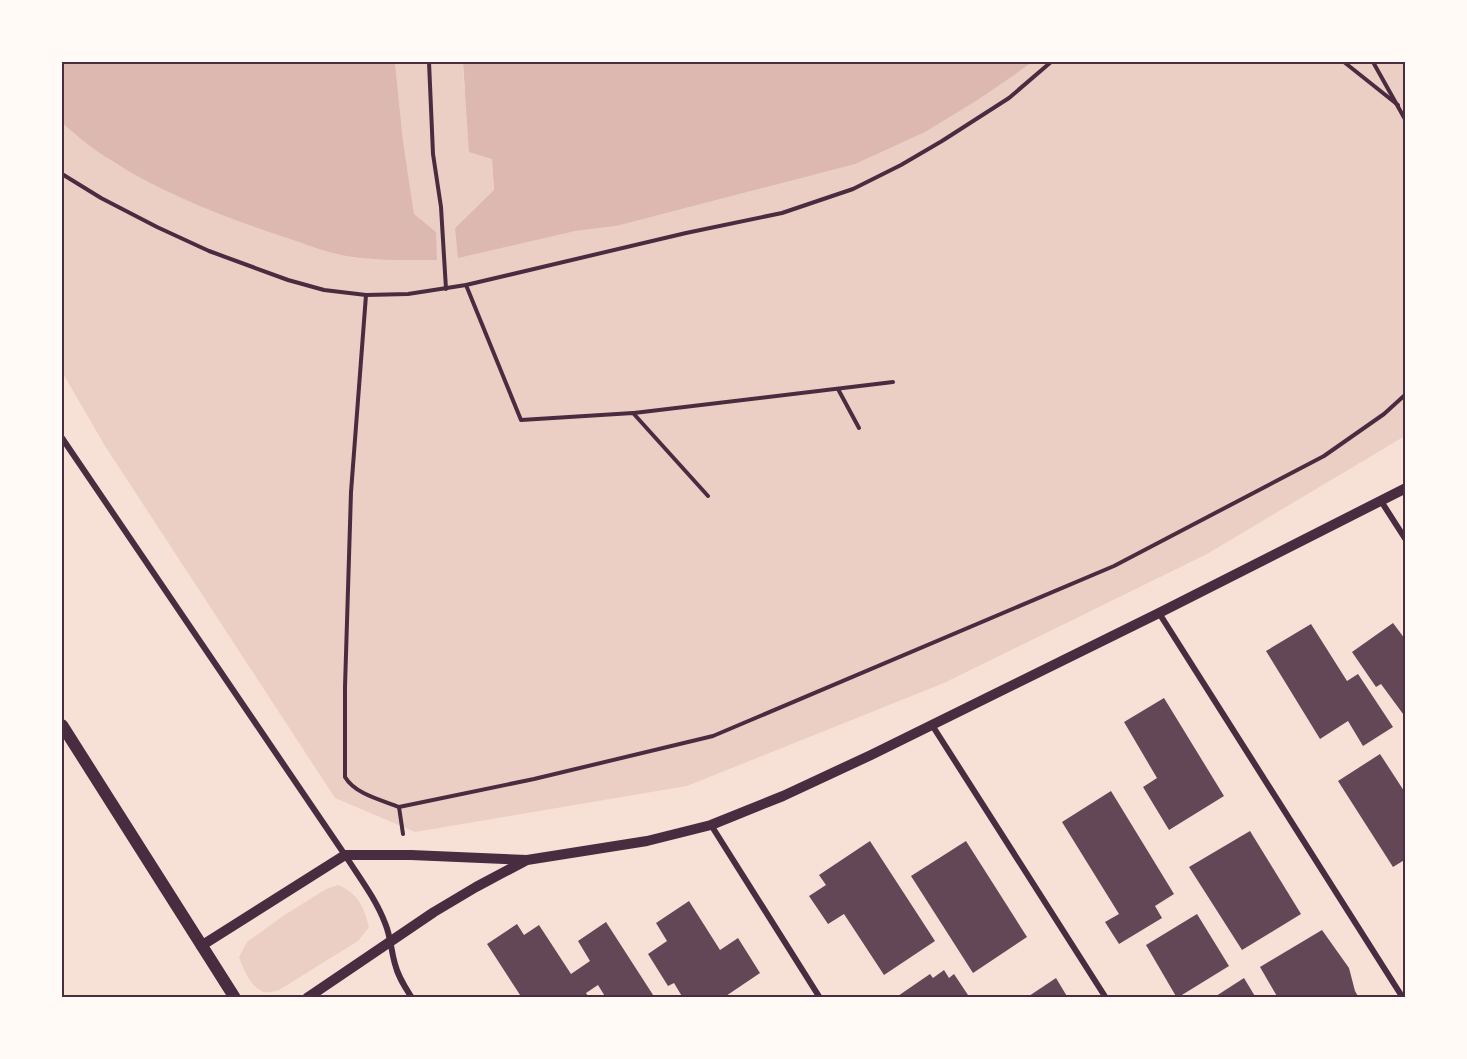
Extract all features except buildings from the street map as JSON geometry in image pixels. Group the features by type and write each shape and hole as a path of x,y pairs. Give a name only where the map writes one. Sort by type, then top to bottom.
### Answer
{"main road":[{"path":"62,725 234,996"}],"street":[{"path":"62,438 345,855 377,906 386,924 401,980 412,998"},
{"path":"201,946 345,855 411,855 527,860 647,842 711,825 783,796 871,756 1406,488"},
{"path":"1381,501 1406,540"},
{"path":"1159,613 1403,998"},
{"path":"932,725 1106,998"},
{"path":"711,825 820,998"},
{"path":"307,998 454,900 527,860"}],"path":[{"path":"429,62 433,154 441,207 446,289"},
{"path":"62,174 110,203 157,227 209,250 288,280 324,290 366,296 408,294 466,285 686,233 782,213 853,189 901,165 952,135 1009,98 1051,62"},
{"path":"1344,62 1398,105"},
{"path":"1373,62 1406,121"},
{"path":"466,285 520,420 633,413 893,382"},
{"path":"366,296 351,492 345,687 345,777 349,784 364,793 399,807 534,779 712,736 1113,566 1324,456 1384,414 1406,394"},
{"path":"838,389 859,428"},
{"path":"633,413 708,496"},
{"path":"399,807 404,837"}],"shaded area":[{"path":"62,62 395,62 403,141 414,214 436,232 437,260 389,260 341,255 226,216 138,177 85,143 62,123"},
{"path":"395,62 463,62 464,87 492,159 494,190 455,228 575,231 616,226 1017,73 1032,62 1405,62 1405,436 1207,554 944,683 687,786 415,832 335,798 105,446 62,372 62,123 117,165 175,195 255,227 340,255 436,232 414,215"},
{"path":"463,62 1032,62 979,99 925,132 855,164 616,226 575,231 458,258 455,228 494,190 492,159 469,152"},
{"path":"338,885 351,892 365,913 369,927 358,941 279,990 266,992 255,987 248,978 239,957 247,942 326,889"}]}
